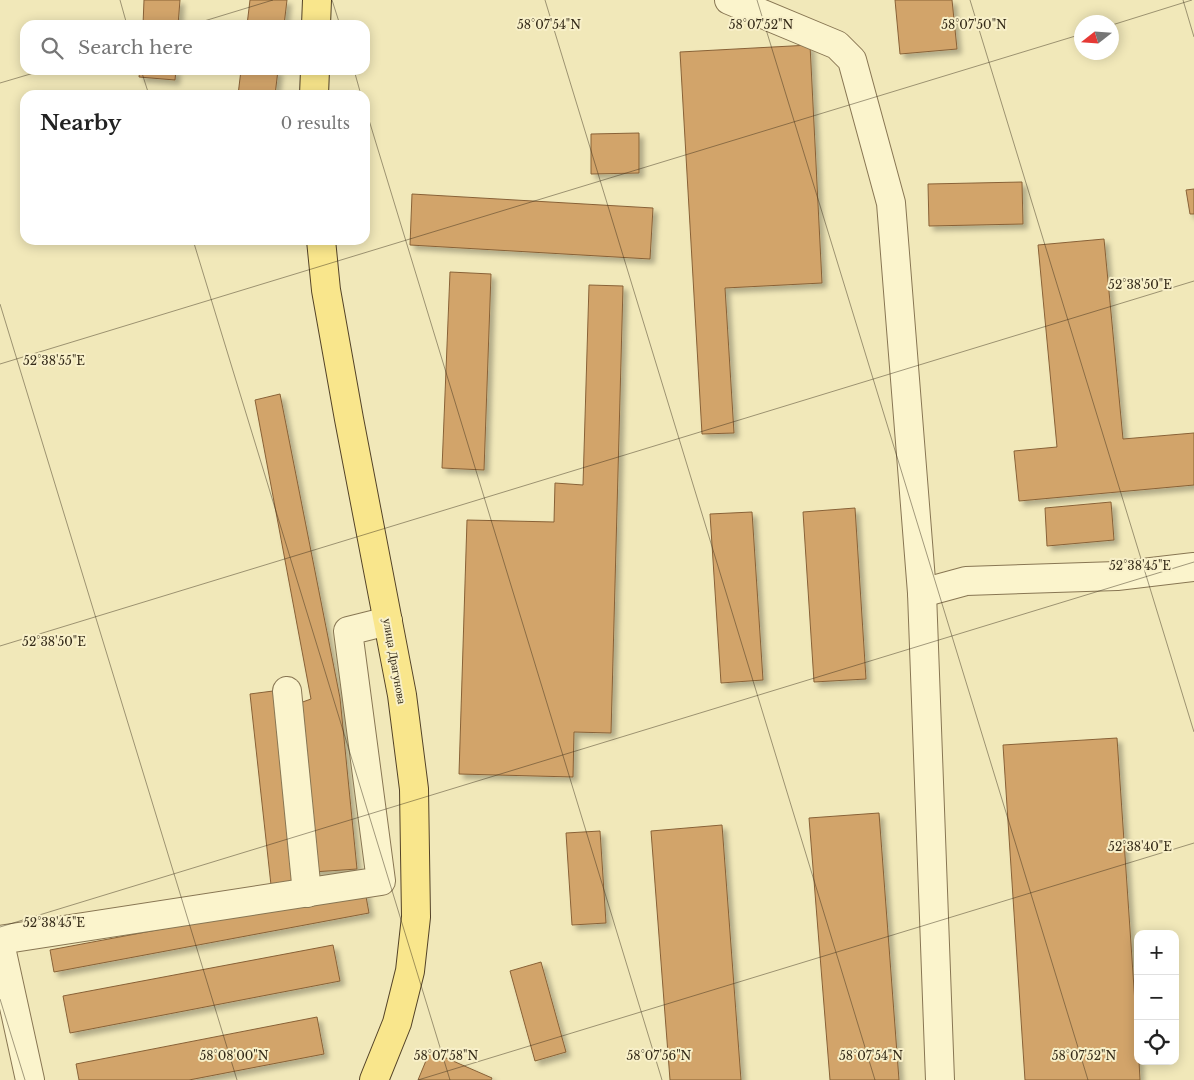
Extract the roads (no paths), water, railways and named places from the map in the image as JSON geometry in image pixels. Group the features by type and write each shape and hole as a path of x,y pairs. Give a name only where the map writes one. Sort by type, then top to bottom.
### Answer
{"main road":[{"path":"316,20 317,0"},
{"path":"314,90 315,75"},
{"name":"улица Драгунова","path":"322,245 326,290 349,419 402,694 414,789 416,917 410,972 397,1023 374,1080"}],"lane":[{"path":"729,0 838,45 852,60 891,202 922,593 940,1080"},
{"path":"922,593 966,581 1117,576 1194,567"},
{"path":"30,1080 0,941 382,882 348,631 388,621"},
{"path":"287,691 307,893"}]}
